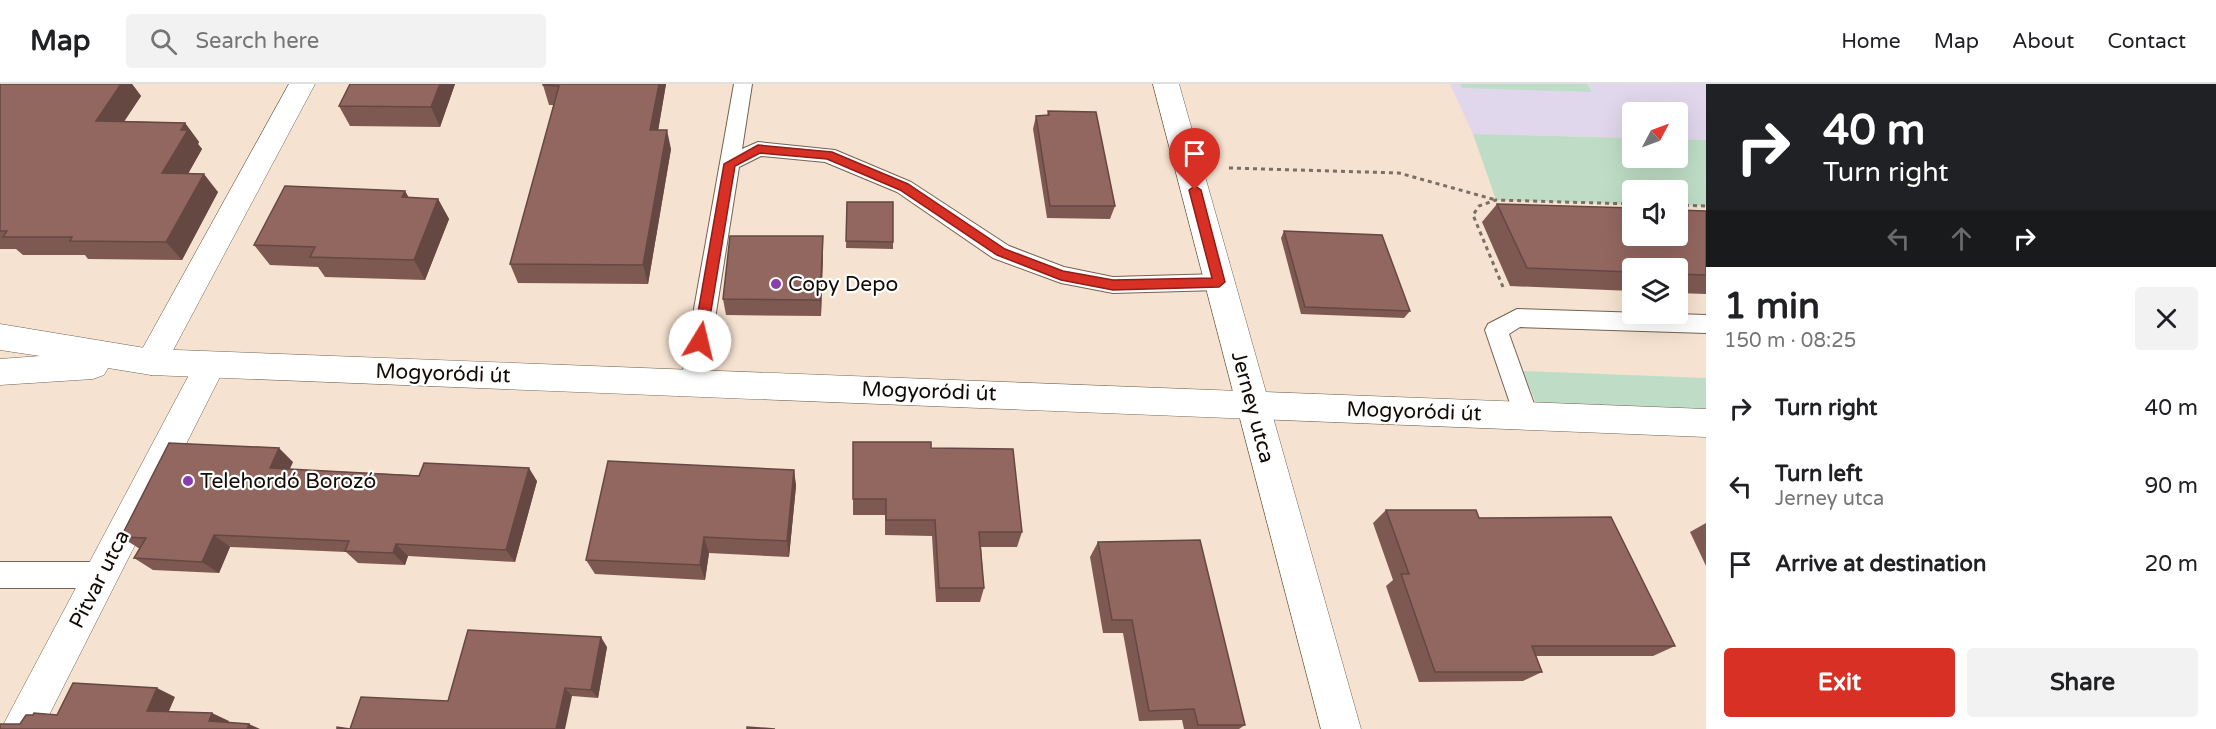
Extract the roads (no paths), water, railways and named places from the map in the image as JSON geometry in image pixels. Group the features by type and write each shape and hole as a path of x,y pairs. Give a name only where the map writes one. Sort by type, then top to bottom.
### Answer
{"street":[{"path":"152,362 302,84"},
{"name":"Jerney utca","path":"1166,84 1341,729"},
{"name":"Mogyoródi út","path":"0,337 152,362 210,365 1706,423"},
{"name":"Mogyoródi út","path":"0,372 152,362"},
{"name":"Pitvar utca","path":"21,729 210,365"}],"lane":[{"path":"693,382 743,84"},
{"path":"730,164 758,149 828,155 904,187 1001,252 1061,275 1113,285 1219,282"},
{"path":"1526,416 1496,330 1517,318 1706,324"},
{"path":"0,574 101,575"}],"place":[{"name":"Copy Depo","path":"776,284"},
{"name":"Telehordó Borozó","path":"188,481"}]}
